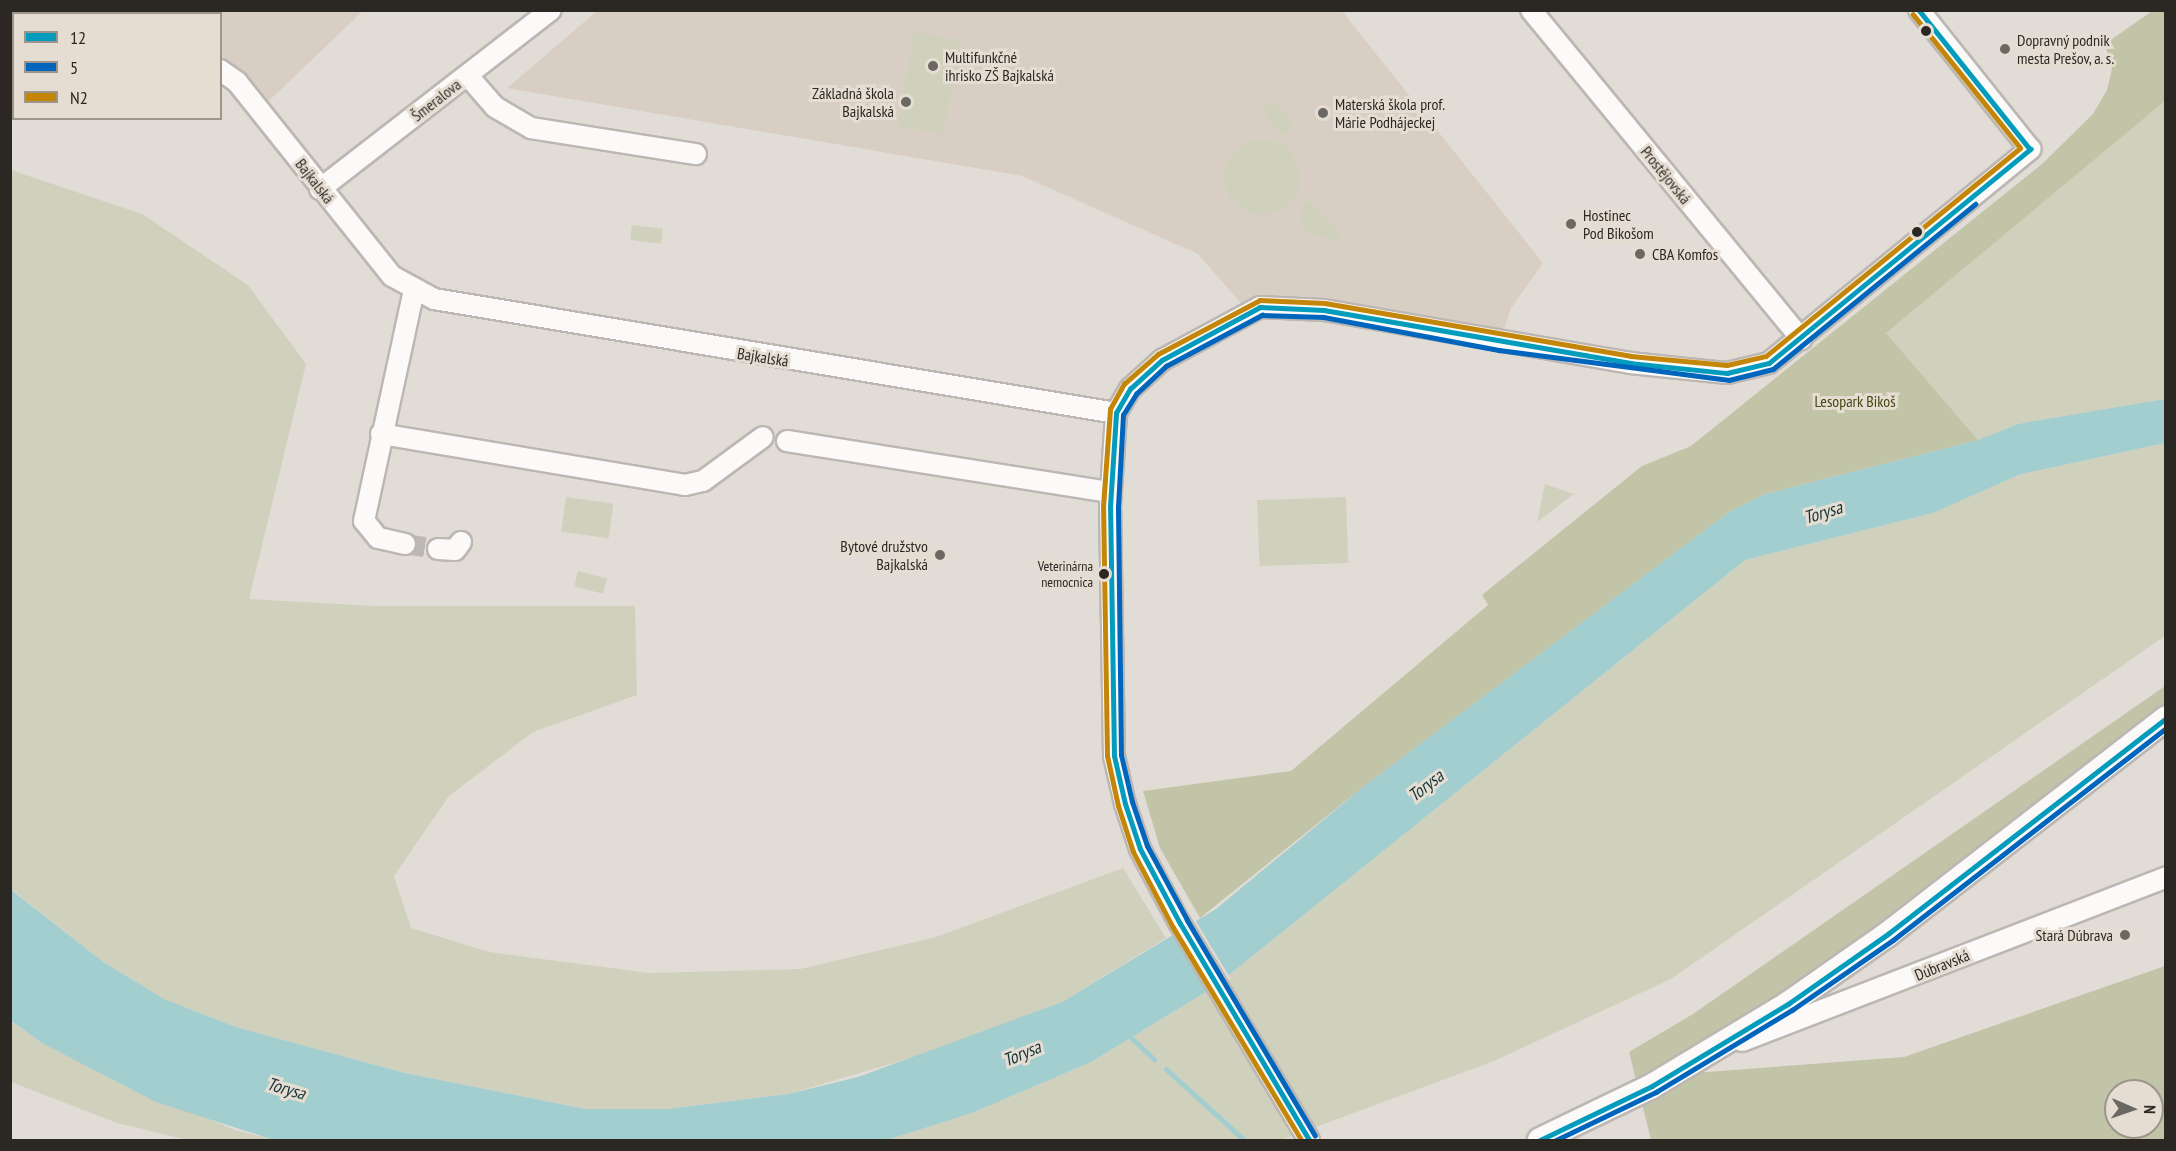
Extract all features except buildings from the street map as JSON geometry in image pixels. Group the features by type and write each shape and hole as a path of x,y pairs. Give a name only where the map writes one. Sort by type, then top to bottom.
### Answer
{"main road":[{"path":"1540,1140 1717,1050 1888,934 2166,718"}],"street":[{"name":"Šmeralova","path":"320,189 551,10"},
{"name":"Prostějovská","path":"1531,10 1801,339"},
{"path":"1309,1140 1261,1056 1180,924 1140,849 1114,756 1110,492 1116,413 1130,389 1162,360 1260,307 1324,310 1500,343 1727,373 1769,363 2030,149 1919,10"},
{"name":"Bajkalská","path":"222,71 237,82 320,189 392,276 414,289 462,307 1116,413"},
{"path":"468,76 495,107 531,128 696,154"},
{"path":"405,544 378,538 364,521 414,289"},
{"path":"381,434 685,485 703,481 763,437"},
{"path":"787,441 1110,492"},
{"path":"438,549 455,550 461,542"},
{"name":"Dúbravská","path":"1717,1050 2166,877"}],"shaded area":[{"path":"131,10 363,11 253,116 222,79 222,12"},
{"path":"597,11 1342,11 1543,263 1511,308 1500,343 1245,308 1198,254 1022,176 507,88"}],"green space":[{"name":"Lesopark Bikoš","path":"2152,11 2165,11 2165,101 1886,333 1978,440 1765,494 1729,512 1363,787 1200,918 1160,848 1143,791 1291,771 1488,605 1482,595 1642,466 1691,446 2042,164 2093,114 2107,90 2112,69 2105,44"},
{"name":"Multifunkčné ihrisko ZŠ Bajkalská","path":"914,32 960,40 944,135 897,127"},
{"path":"1273,100 1294,125 1283,135 1262,110"},
{"path":"2165,101 2165,399 2019,424 1978,440 1885,333"},
{"path":"1262,139 1276,142 1289,150 1297,163 1300,177 1297,191 1289,204 1276,212 1262,215 1248,212 1235,204 1227,191 1224,177 1227,163 1235,150 1248,142"},
{"path":"11,170 142,214 248,285 306,364 249,599 374,606 635,606 637,695 533,732 449,796 394,876 411,928 489,952 649,973 800,969 936,937 1123,868 1166,938 1062,1002 955,1045 788,1094 668,1109 585,1109 405,1073 236,1027 164,999 102,961 11,889"},
{"path":"1306,200 1342,231 1337,241 1305,233 1299,217"},
{"path":"632,225 663,229 661,244 630,240"},
{"path":"2165,443 2165,636 1671,979 1494,1061 1281,1140 887,1140 972,1113 1091,1062 1214,987 1745,560 1933,513 2021,474"},
{"path":"1545,484 1574,494 1537,522"},
{"path":"566,497 614,504 609,538 561,532"},
{"path":"1346,497 1348,563 1259,566 1257,500"},
{"path":"578,571 607,578 603,594 574,587"},
{"path":"2165,686 2165,706 1857,942 1668,1075 1904,1057 2165,966 2165,1140 1651,1140 1629,1052 1693,1014"},
{"path":"10,1021 42,1043 232,1129 274,1140 188,1140 117,1123 11,1082"}],"water":[{"name":"Torysa","path":"2165,399 2165,443 2021,474 1933,513 1745,560 1214,987 1091,1062 972,1113 887,1140 274,1140 156,1102 42,1043 11,1021 10,889 102,961 164,999 236,1027 405,1073 585,1109 668,1109 788,1094 858,1077 1062,1002 1216,909 1363,787 1729,512 1765,494 1978,440 2018,424"}],"pier":[{"path":"1194,918 1231,979 1207,993 1171,932"}],"waterway":[{"path":"1127,1034 1154,1059"},
{"path":"1166,1069 1244,1140"}],"tunnel":[{"path":"405,544 438,549"}],"transit line":[{"name":"12","path":"1919,10 2030,149"},
{"name":"N2","path":"1301,1140 1173,928 1133,852 1118,806 1107,756 1103,507 1110,409 1124,384 1158,354 1260,300 1325,303 1631,356 1727,365 1766,356 2020,148 1913,15"},
{"name":"12","path":"1309,1140 1180,924 1140,849 1125,804 1114,756 1110,507 1116,413 1130,389 1162,360 1260,307 1324,310 1630,363 1727,373 1769,363 2030,149"},
{"name":"5","path":"1315,1136 1187,920 1147,846 1132,802 1121,755 1118,507 1123,415 1136,394 1166,366 1262,315 1323,317 1499,350 1729,380 1773,369 1975,204"},
{"name":"12","path":"1540,1140 1652,1086 1788,1004 1888,934 2166,718"},
{"name":"5","path":"1556,1140 1656,1092 1792,1010 1893,940 2166,728"}],"place":[{"name":"Dopravný podnik mesta Prešov, a. s.","path":"2005,49"},
{"name":"Multifunkčné ihrisko ZŠ Bajkalská","path":"933,66"},
{"name":"Základná škola Bajkalská","path":"906,102"},
{"name":"Materská škola prof. Márie Podhájeckej","path":"1323,113"},
{"name":"Hostinec Pod Bikošom","path":"1571,224"},
{"name":"CBA Komfos","path":"1640,254"},
{"name":"Bytové družstvo Bajkalská","path":"940,555"},
{"name":"Veterinárna nemocnica","path":"1104,574"},
{"name":"Stará Dúbrava","path":"2125,935"}]}
